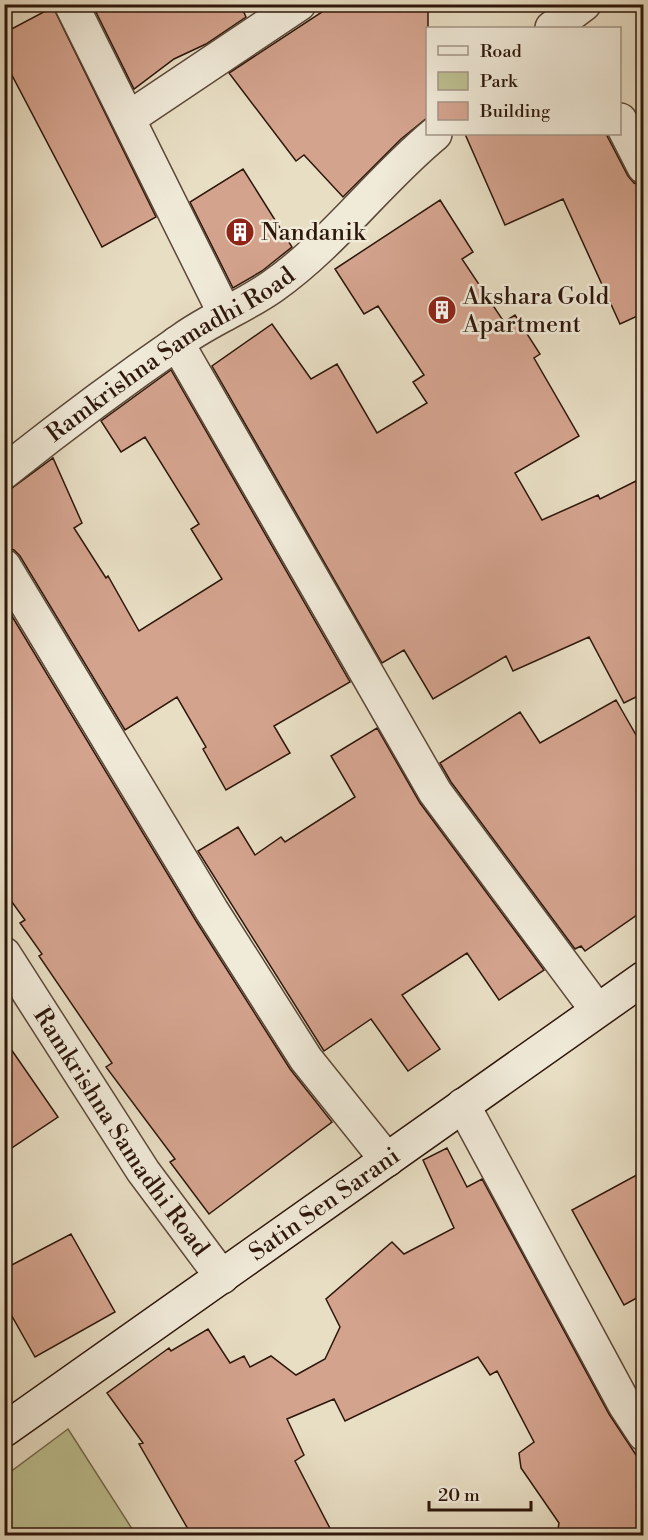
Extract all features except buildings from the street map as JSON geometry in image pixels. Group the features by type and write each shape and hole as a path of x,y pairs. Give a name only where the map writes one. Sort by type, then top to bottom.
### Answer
{"street":[{"path":"71,4 225,314"},
{"path":"129,118 299,4"},
{"path":"553,27 584,4"},
{"path":"621,122 644,166"},
{"name":"Ramkrishna Samadhi Road","path":"4,472 94,401 177,343 273,286 332,237 409,156 434,135"},
{"path":"177,343 435,792 597,1010"},
{"path":"4,566 206,901 306,1059 387,1160"},
{"name":"Ramkrishna Samadhi Road","path":"4,954 143,1171 222,1277"},
{"name":"Satin Sen Sarani","path":"4,1430 644,978"},
{"path":"463,1105 625,1405 644,1434"}],"green space":[{"path":"68,1429 136,1535 5,1535 5,1476"}],"place":[{"name":"Nandanik","path":"240,232"},
{"name":"Akshara Gold Apartment","path":"442,310"}]}
